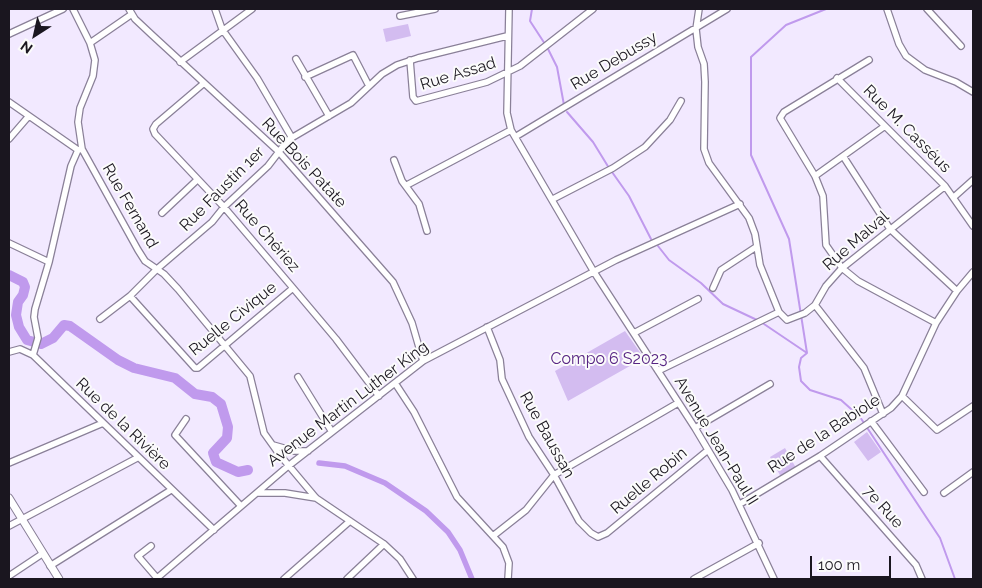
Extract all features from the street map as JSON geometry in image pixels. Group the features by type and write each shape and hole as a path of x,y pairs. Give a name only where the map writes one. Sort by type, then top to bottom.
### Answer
{"main road":[{"path":"9,498 59,579"}],"street":[{"path":"9,34 62,9"},
{"name":"Rue Fernand","path":"74,9 90,43 95,66 80,108 78,122 80,150 145,261 157,268 178,289 250,376 264,433 316,498"},
{"path":"215,9 222,29 257,78 292,138"},
{"path":"180,62 222,29 252,9"},
{"path":"400,16 435,9"},
{"path":"407,185 511,130 507,113 509,9"},
{"name":"Rue Assad","path":"410,60 413,97 416,101 487,82 520,66 593,9"},
{"path":"658,371 779,312 760,265 755,234 740,204 709,163 704,149 704,64 698,47 696,29 698,9"},
{"name":"Rue Debussy","path":"515,136 727,9"},
{"path":"887,9 899,44 906,56 925,70 956,82 973,92"},
{"path":"927,9 961,46"},
{"path":"90,43 131,10"},
{"name":"Rue Bois Patate","path":"131,10 180,62 278,151 394,282 412,323 423,361"},
{"name":"Rue Faustin 1er","path":"100,319 130,296 157,268 212,222 224,207 268,166 278,151 292,138 356,99 393,67 410,60 507,36"},
{"path":"305,77 353,55 370,86"},
{"path":"296,59 329,116"},
{"path":"869,60 784,112 780,118 815,176 823,196 826,245 842,268 858,281 936,323"},
{"name":"Rue M. Casséus","path":"837,78 945,186 973,226"},
{"name":"Rue Chériez","path":"203,84 156,124 153,129 197,180 224,207 293,288 336,339 379,396"},
{"path":"553,199 634,156 655,138 670,120 681,101"},
{"path":"9,102 28,117 80,150 71,166 34,317 38,338 33,355 20,350 9,352"},
{"path":"9,139 28,117"},
{"path":"815,176 885,126"},
{"name":"Avenue Jean-Paul II","path":"511,130 594,272 695,428 740,504 774,579"},
{"path":"843,156 890,229 957,291"},
{"path":"394,160 402,181 407,185 419,204 427,231"},
{"path":"162,213 197,180"},
{"path":"954,197 973,180"},
{"name":"Rue Malval","path":"779,312 787,320 794,319 805,313 815,305 826,286 842,268 945,186"},
{"name":"Avenue Martin Luther King","path":"156,579 289,466 423,361 594,272 740,204"},
{"path":"9,243 49,262"},
{"path":"712,288 722,270 756,247"},
{"name":"Rue de la Babiole","path":"740,504 820,456 883,414 902,396 936,323 957,291 973,272"},
{"name":"Ruelle Civique","path":"130,296 195,368 198,368 293,288"},
{"path":"634,332 698,299"},
{"path":"815,305 864,368 883,414"},
{"name":"Rue Baussan","path":"487,327 500,360 502,379 529,436 580,521 590,533 598,537 606,533"},
{"name":"Rue de la Rivière","path":"33,355 137,458 214,530"},
{"path":"298,377 332,432"},
{"path":"395,383 414,412 457,497 493,536 506,554 509,563 508,579"},
{"path":"695,428 770,384"},
{"path":"902,396 937,430 973,406"},
{"path":"493,536 526,510 540,495 554,475 678,403"},
{"path":"186,419 175,435 241,506"},
{"path":"868,423 924,492"},
{"path":"9,463 103,424"},
{"path":"271,444 289,450 308,451"},
{"name":"Ruelle Robin","path":"606,533 708,450"},
{"name":"7e Rue","path":"820,456 916,565 922,579"},
{"path":"9,526 137,458"},
{"path":"944,493 973,472"},
{"path":"50,566 171,490"},
{"path":"257,493 285,493 316,498 384,544 400,559 413,579"},
{"path":"284,579 350,521"},
{"path":"694,579 759,543"},
{"path":"347,579 384,544"},
{"path":"151,546 138,556 156,579"},
{"path":"9,576 42,554"}],"green space":[{"path":"408,24 411,36 386,42 383,29"},
{"name":"Compo 6 S2023","path":"625,331 644,358 568,401 555,371"},
{"path":"867,432 881,452 868,461 854,442"},
{"path":"785,448 796,468 781,477 770,457"}],"waterway":[{"path":"532,9 530,21 545,44"},
{"path":"807,353 789,239 751,155 751,57 786,25 826,9"},
{"path":"548,49 557,67 564,105"},
{"path":"567,112 593,142 609,168"},
{"path":"612,172 629,196 651,239"},
{"path":"658,246 669,260 701,283 723,304 757,320"},
{"path":"9,275 23,282 25,287 23,295 18,302 16,315 19,327 27,340 41,344 53,338 64,325 70,326 118,360 134,368 175,378 195,394 212,397 221,404 228,427 227,438 213,453 216,462 238,472 248,470"},
{"path":"761,322 807,353"},
{"path":"807,353 801,358 799,367 801,381 810,390 841,400 860,417 940,538 955,579"},
{"path":"319,463 345,466 385,483 426,511 448,532 460,550 472,579"}]}
